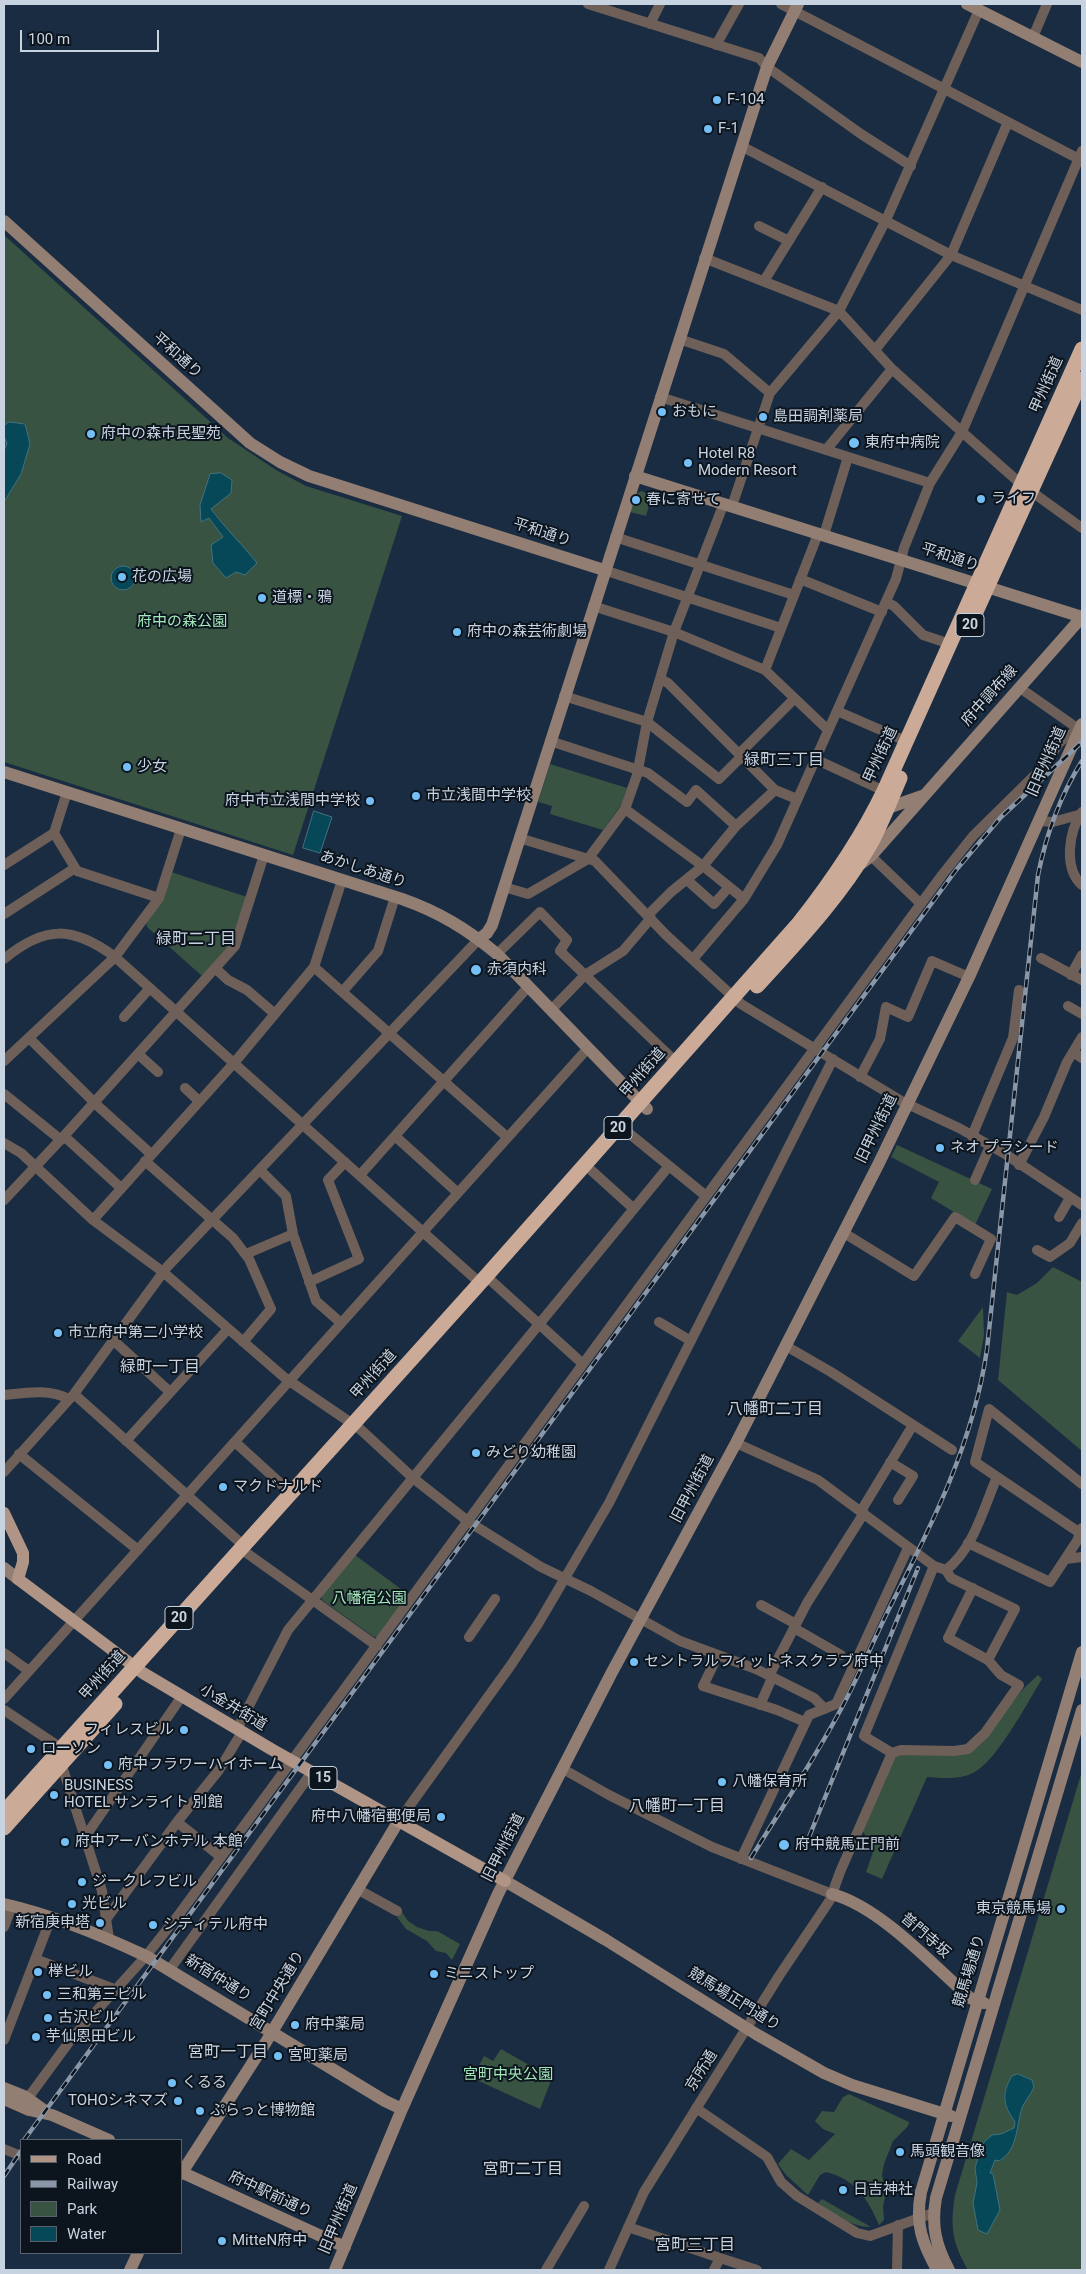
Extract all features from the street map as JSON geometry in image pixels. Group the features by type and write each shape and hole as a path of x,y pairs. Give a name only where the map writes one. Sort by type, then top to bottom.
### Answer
{"highway":[{"name":"甲州街道","path":"644,1105 676,1062 808,930 869,847 889,796 1026,487 1082,349"},
{"name":"甲州街道","path":"1026,487 1082,379"},
{"name":"甲州街道","path":"4,1828 60,1758 138,1670 738,1001 822,894 869,821 889,796 906,741 950,644 982,585"},
{"name":"甲州街道","path":"486,1280 592,1171 623,1128"},
{"name":"甲州街道","path":"245,1550 291,1493 357,1427"},
{"name":"甲州街道","path":"4,1812 60,1758"}],"main road":[{"path":"4,1513 23,1553 18,1579"},
{"name":"小金井街道","path":"18,1579 138,1670 398,1822 504,1880"}],"street":[{"path":"588,4 759,58 767,67 874,143 911,166"},
{"path":"650,24 660,4"},
{"path":"716,44 739,4"},
{"path":"693,959 744,899 777,845 896,580 901,560 930,483 962,432 1081,155 1008,122 796,8 781,4"},
{"path":"1033,37 1047,4"},
{"path":"504,887 528,894 588,859 625,809 638,769 647,722 674,632 701,564 728,505 770,393 839,310 886,220 911,166 944,89 973,7 1082,62"},
{"path":"4,1472 71,1397 163,1272 390,1032 479,939 487,933 492,925 592,606 767,67 796,8"},
{"path":"875,350 951,255 1008,122"},
{"path":"741,146 951,255 1082,310"},
{"path":"764,280 822,187"},
{"name":"平和通り","path":"4,222 236,431 280,462 309,476 604,570"},
{"path":"759,226 789,241"},
{"path":"704,258 839,310 892,369 962,432 1026,487 1082,528"},
{"path":"679,339 724,354 770,393"},
{"path":"826,450 892,369"},
{"path":"660,397 930,483"},
{"path":"765,670 800,579 821,534 848,457"},
{"name":"平和通り","path":"635,476 1082,617"},
{"path":"615,537 794,595"},
{"path":"604,570 781,628"},
{"path":"800,579 882,612"},
{"path":"886,602 894,606 923,635 950,644"},
{"path":"592,606 674,632 765,670 828,730"},
{"name":"府中調布線","path":"854,869 871,856 1082,617"},
{"path":"660,679 668,683 775,790 797,799"},
{"path":"28,2098 72,2038 114,1989 146,1956 221,1857 469,1522 921,904 973,836 1043,767 1059,743 1081,727 1020,688"},
{"path":"564,696 647,722 719,779 794,699"},
{"path":"837,711 906,741"},
{"name":"旧甲州街道","path":"335,2270 402,2109 504,1880 736,1443 844,1233 968,977 1081,727"},
{"path":"550,741 648,773 687,802 696,790 736,826"},
{"path":"815,759 889,796 907,802 922,796"},
{"name":"あかしあ通り","path":"4,772 396,897 439,913 479,939 497,954 644,1105"},
{"path":"551,1010 584,975 623,951 649,916 703,866 736,826 775,790"},
{"path":"4,865 54,833 67,792"},
{"path":"625,809 703,866 744,899"},
{"path":"1038,822 1053,822 1082,813"},
{"path":"1082,813 1075,824 1071,844 1072,870 1082,885"},
{"path":"4,1062 115,957 159,898 181,829"},
{"path":"54,833 77,871 159,898"},
{"path":"519,838 595,861 666,935 738,1001 860,1077 990,1146 1082,1205"},
{"path":"4,1200 95,1103 235,946 264,855"},
{"path":"871,856 921,904"},
{"path":"4,914 75,868"},
{"path":"92,1220 234,1062 314,967 342,880"},
{"path":"686,880 714,904 728,886"},
{"path":"343,991 378,951 396,897"},
{"path":"497,954 540,912 568,940 560,951 676,1062"},
{"path":"4,959 29,941 56,933 80,936 98,944 234,1062 423,1232 486,1280 583,1364"},
{"path":"1071,974 1082,955"},
{"path":"1041,958 1082,980"},
{"path":"860,1077 880,1039 886,1007 908,1016 932,961 968,977"},
{"path":"314,967 507,1137"},
{"path":"215,968 228,980 247,990 275,1014"},
{"path":"360,1175 528,986"},
{"path":"124,1017 150,988"},
{"path":"972,1136 1013,1038 1019,990"},
{"path":"1068,1006 1082,1014"},
{"path":"1018,1165 1044,1118 1056,1084 1078,1055 1082,1037"},
{"path":"29,1038 212,1220 233,1238 246,1254 271,1309 243,1342"},
{"path":"4,1699 588,1048"},
{"path":"138,1054 158,1072"},
{"path":"398,1822 511,1665 565,1579 636,1452 833,1059"},
{"path":"185,1088 199,1101"},
{"path":"4,1094 63,1138 121,1188"},
{"path":"623,1128 706,1196"},
{"path":"395,1136 458,1193"},
{"path":"4,1143 21,1153 37,1166 92,1220 163,1272 289,1381 357,1427 413,1478 469,1522 513,1551 680,1641 771,1677 814,1698 825,1709"},
{"path":"975,1180 990,1146"},
{"path":"309,1282 359,1259 328,1180 344,1162"},
{"path":"107,1918 177,1822 219,1770 288,1630 670,1166"},
{"path":"260,1170 286,1196 294,1234 316,1301 341,1323"},
{"path":"592,1171 634,1209"},
{"path":"1059,1217 1070,1198"},
{"path":"844,1233 914,1276 955,1217 991,1239 975,1274"},
{"path":"1037,1250 1050,1257 1070,1243 1082,1223"},
{"path":"246,1254 294,1234"},
{"path":"659,1322 691,1342"},
{"path":"126,1441 228,1328"},
{"path":"113,1340 170,1392"},
{"path":"786,1346 831,1372 952,1450"},
{"path":"4,1396 28,1392 71,1397 126,1441 245,1550 377,1646"},
{"path":"968,1543 1050,1582 1066,1559 1081,1530 975,1462 989,1409 1082,1484"},
{"path":"760,1705 795,1626 913,1425"},
{"path":"235,1442 291,1493"},
{"path":"736,1443 818,1480 908,1548 934,1566 946,1570 951,1578 1015,1609 988,1660"},
{"path":"19,1454 138,1550"},
{"path":"890,1462 913,1476 898,1500"},
{"path":"946,1570 952,1566 968,1543 997,1477"},
{"path":"740,1859 809,1715 836,1704 908,1548"},
{"path":"1066,1559 1082,1557"},
{"path":"934,1566 864,1736 892,1752 901,1750 961,1751 976,1743 1019,1685 1001,1675 992,1667 988,1660 948,1638 973,1588"},
{"path":"4,1568 18,1579"},
{"path":"469,1637 495,1599"},
{"path":"761,1605 842,1655"},
{"name":"競馬場通り","path":"937,2270 925,2246 917,2217 921,2192 1082,1652"},
{"path":"4,1653 29,1671"},
{"path":"718,1655 703,1686 805,1722"},
{"path":"85,1837 182,1696"},
{"path":"4,1710 55,1744 102,1891 109,1939"},
{"path":"950,2270 937,2245 933,2228 933,2213 1082,1710"},
{"name":"京所通","path":"609,2270 644,2192 746,2027 832,1894 892,1752"},
{"path":"563,1769 618,1800 740,1859 832,1894"},
{"path":"170,1969 312,1772"},
{"path":"177,1822 221,1857"},
{"name":"宮町中央通り","path":"182,2173 272,2032 398,1822"},
{"path":"1030,1828 1046,1833"},
{"name":"競馬場正門通り","path":"504,1880 615,1945 746,2027 834,2078 960,2119"},
{"path":"357,1889 396,1911"},
{"name":"普門寺坂","path":"832,1894 848,1899 877,1917 970,1998 994,2007"},
{"path":"4,1927 8,1905"},
{"name":"新宿仲通り","path":"8,1905 109,1939 146,1956 385,2101 402,2109"},
{"path":"4,2040 51,1918"},
{"path":"35,1959 114,1989"},
{"path":"4,2088 28,2098 52,2115 100,2138"},
{"path":"4,2099 29,2110 52,2115"},
{"path":"696,2108 767,2157 780,2182 798,2196 857,2233 870,2236 917,2217 933,2213"},
{"path":"4,2149 20,2156"},
{"name":"府中駅前通り","path":"182,2173 345,2247"},
{"path":"546,2270 584,2206"},
{"path":"897,2270 898,2225"},
{"path":"628,2226 757,2270"},
{"path":"130,2270 138,2254"},
{"path":"714,2270 720,2258"}],"green space":[{"name":"府中の森公園","path":"4,235 228,438 276,470 306,486 402,516 293,855 4,762"},
{"path":"641,491 652,495 646,516 630,512 636,494"},
{"path":"550,764 627,788 622,804 603,830 550,814 552,806 538,802"},
{"path":"171,872 247,897 232,944 202,976 147,927 146,922"},
{"path":"897,1145 992,1189 975,1225 931,1198 939,1182 891,1157"},
{"path":"1053,1267 1082,1282 1082,1451 998,1380 1007,1292 1017,1295 1037,1283"},
{"path":"983,1307 984,1335 980,1358 958,1341"},
{"name":"八幡宿公園","path":"355,1555 409,1595 379,1636 374,1637 322,1600 321,1596"},
{"path":"1038,1675 1042,1679 992,1757 973,1773 962,1777 927,1777 882,1879 866,1872 874,1849 862,1830 895,1755 977,1747 1024,1688"},
{"name":"東京競馬場","path":"1082,1771 1082,2270 968,2270 959,2251 954,2234 955,2195"},
{"path":"400,1909 408,1921 417,1927 429,1931 437,1931 460,1944 452,1960 446,1953 436,1951 427,1941 406,1929 397,1917"},
{"name":"宮町中央公園","path":"501,2049 552,2078 540,2109 472,2078 484,2056 493,2061"},
{"path":"849,2094 909,2122 908,2126 893,2141 884,2164 882,2175 886,2192 883,2207 884,2220 879,2225 859,2191 845,2180 826,2172 820,2175 808,2195 786,2175 778,2164 791,2149 809,2160 835,2134 823,2129 815,2121 822,2111 834,2112 843,2097"},
{"path":"822,2199 871,2227 856,2225 843,2219 818,2203"}],"water":[{"path":"9,422 25,424 30,444 21,474 4,502 4,451 7,443 4,437 4,426"},
{"path":"221,473 232,480 231,493 211,509 257,563 245,575 236,572 226,578 213,563 211,545 223,537 209,518 201,522 200,505 210,474"},
{"path":"123,566 131,570 135,578 131,586 123,590 115,586 111,578 115,570"},
{"path":"314,811 332,817 320,853 303,848"},
{"path":"1018,2074 1032,2080 1034,2087 1022,2108 1010,2151 999,2161 995,2160 990,2173 993,2174 1000,2210 987,2234 978,2230 973,2203 977,2183 975,2168 984,2142 992,2135 1001,2134 1014,2128 1015,2122 1006,2105 1005,2094 1008,2082 1012,2076"}],"railway":[{"path":"25,2139 956,870 1001,817 1082,742"},
{"path":"751,1858 809,1766 848,1697 936,1514 962,1449 972,1417 987,1349 1038,875 1045,845 1055,816 1067,788 1082,761"},
{"path":"809,1837 918,1568"},
{"path":"4,2176 20,2152"}],"place":[{"name":"F-104","path":"717,100"},
{"name":"F-1","path":"708,129"},
{"name":"おもに","path":"662,412"},
{"name":"島田調剤薬局","path":"763,417"},
{"name":"府中の森市民聖苑","path":"91,434"},
{"name":"東府中病院","path":"854,443"},
{"name":"Hotel R8 Modern Resort","path":"688,463"},
{"name":"ライフ","path":"981,499"},
{"name":"春に寄せて","path":"636,500"},
{"name":"花の広場","path":"122,577"},
{"name":"道標・鴉","path":"262,598"},
{"name":"府中の森芸術劇場","path":"457,632"},
{"name":"少女","path":"127,767"},
{"name":"市立浅間中学校","path":"416,796"},
{"name":"府中市立浅間中学校","path":"370,801"},
{"name":"赤須内科","path":"476,970"},
{"name":"ネオ プラシード","path":"940,1148"},
{"name":"市立府中第二小学校","path":"58,1333"},
{"name":"みどり幼稚園","path":"476,1453"},
{"name":"マクドナルド","path":"223,1487"},
{"name":"セントラルフィットネスクラブ府中","path":"634,1662"},
{"name":"フィレスビル","path":"184,1730"},
{"name":"ローソン","path":"31,1749"},
{"name":"府中フラワーハイホーム","path":"108,1765"},
{"name":"八幡保育所","path":"722,1782"},
{"name":"BUSINESS HOTEL サンライト 別館","path":"54,1795"},
{"name":"府中八幡宿郵便局","path":"441,1817"},
{"name":"府中アーバンホテル 本館","path":"65,1842"},
{"name":"府中競馬正門前","path":"784,1845"},
{"name":"ジークレフビル","path":"82,1882"},
{"name":"光ビル","path":"72,1904"},
{"name":"東京競馬場","path":"1061,1909"},
{"name":"新宿庚申塔","path":"100,1923"},
{"name":"シティテル府中","path":"153,1925"},
{"name":"﨔ビル","path":"38,1972"},
{"name":"ミニストップ","path":"434,1974"},
{"name":"三和第三ビル","path":"47,1995"},
{"name":"古沢ビル","path":"48,2018"},
{"name":"府中薬局","path":"295,2025"},
{"name":"芋仙恩田ビル","path":"36,2037"},
{"name":"宮町薬局","path":"278,2056"},
{"name":"くるる","path":"172,2083"},
{"name":"TOHOシネマズ","path":"178,2101"},
{"name":"ぷらっと博物館","path":"200,2111"},
{"name":"馬頭観音像","path":"900,2152"},
{"name":"日吉神社","path":"843,2190"},
{"name":"MitteN府中","path":"222,2241"}],"district":[{"name":"緑町三丁目","path":"784,761"},
{"name":"緑町二丁目","path":"196,940"},
{"name":"緑町一丁目","path":"160,1368"},
{"name":"八幡町二丁目","path":"775,1410"},
{"name":"八幡町一丁目","path":"677,1807"},
{"name":"宮町一丁目","path":"228,2053"},
{"name":"宮町二丁目","path":"523,2170"},
{"name":"宮町三丁目","path":"695,2246"}]}
